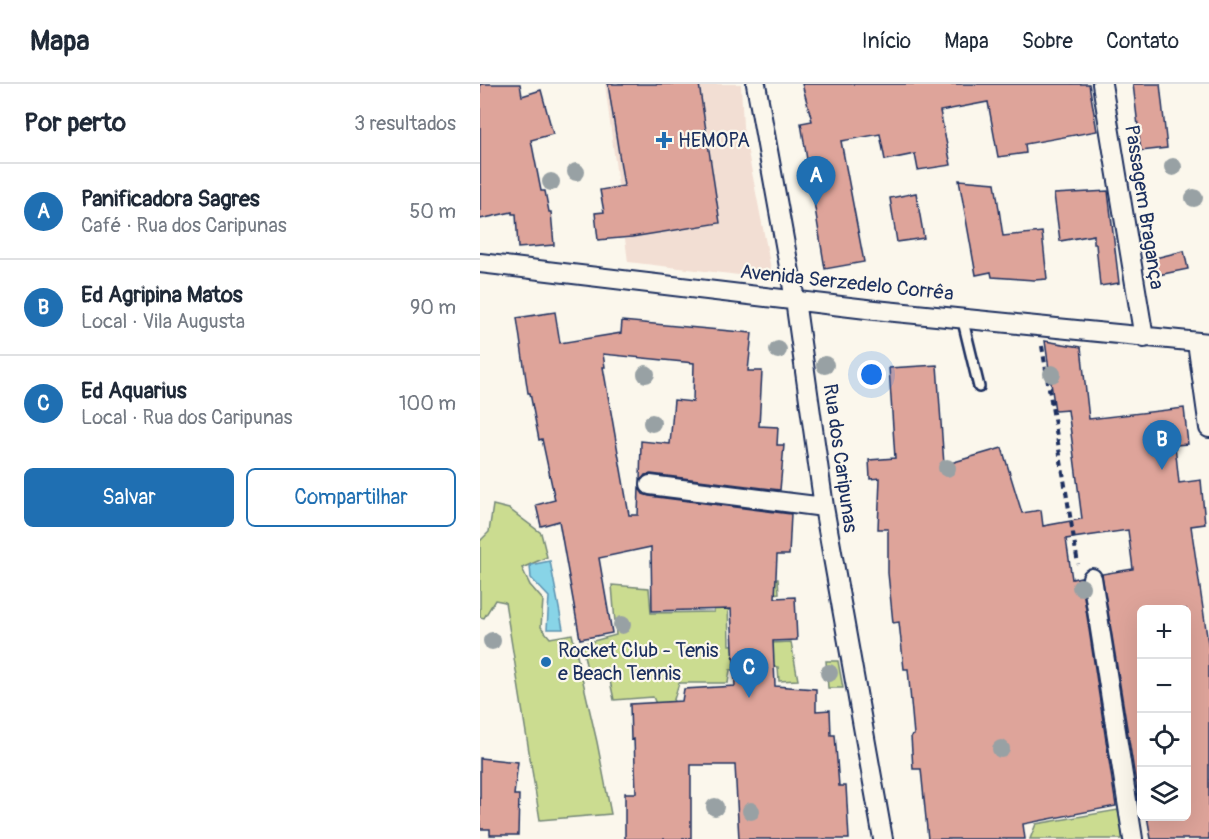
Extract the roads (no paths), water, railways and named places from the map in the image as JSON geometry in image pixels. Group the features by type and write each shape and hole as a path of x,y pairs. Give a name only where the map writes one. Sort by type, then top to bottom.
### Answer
{"street":[{"name":"Rua dos Caripunas","path":"756,84 795,300 824,507 883,839"},
{"name":"Passagem Bragança","path":"1102,84 1144,338"},
{"name":"Avenida Serzedelo Corrêa","path":"480,263 875,310 1203,343"},
{"path":"1203,343 1209,428"},
{"path":"650,484 824,507"},
{"path":"1092,578 1133,839"}],"lane":[{"path":"962,317 979,387"}],"water":[{"path":"550,561 563,629 547,629 549,597 531,578 530,565"}],"place":[{"name":"HEMOPA","path":"664,140"},
{"name":"Panificadora Sagres","path":"816,206"},
{"name":"Ed Agripina Matos","path":"1162,470"},
{"name":"Rocket Club - Tenis e Beach Tennis","path":"546,662"},
{"name":"Ed Aquarius","path":"749,698"}]}
